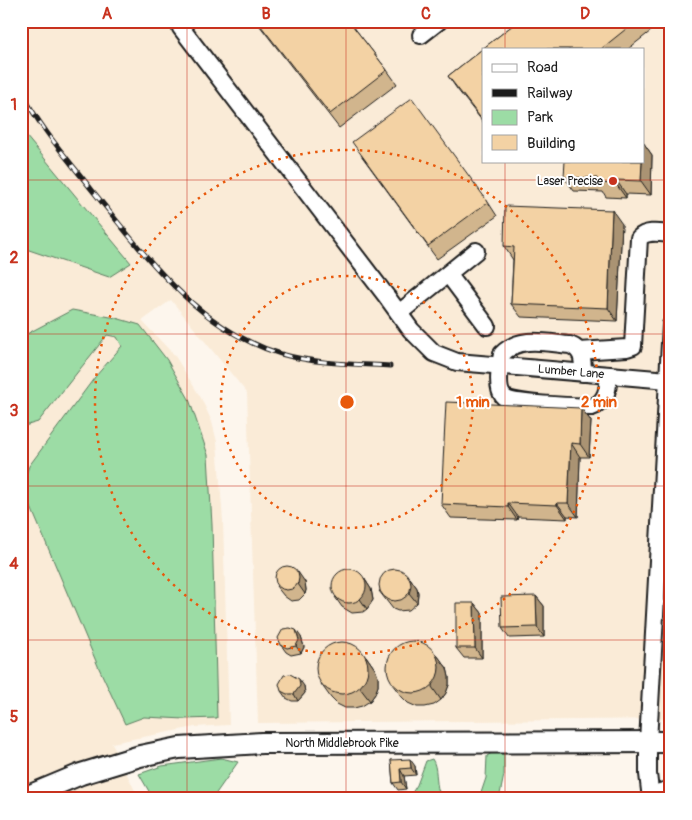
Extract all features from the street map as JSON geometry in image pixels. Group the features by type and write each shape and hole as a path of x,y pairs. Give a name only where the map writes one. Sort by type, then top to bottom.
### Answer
{"main road":[{"name":"North Middlebrook Pike","path":"21,799 82,774 140,756 187,748 262,743 671,742"}],"street":[{"name":"Lumber Lane","path":"180,21 181,28 411,330 434,353 457,362 668,380"},
{"path":"422,35 439,21"},
{"path":"579,351 633,346 639,238 650,233 671,234"},
{"path":"399,313 476,251"},
{"path":"448,274 487,326"},
{"path":"671,325 648,742 648,774 651,797 671,789"},
{"path":"583,372 583,359 579,351 570,345 531,341 521,343 507,349 502,354 500,390 506,400 592,407 601,402 606,394 609,375"}],"shaded area":[{"path":"21,21 671,21 671,719 258,723 247,393 171,300 142,321 175,356 201,398 212,422 217,442 223,521 229,725 195,727 112,743 139,799 21,799"}],"green space":[{"path":"21,130 131,263 109,277 26,249 21,250"},
{"path":"72,310 116,318 140,325 167,360 189,399 208,455 212,525 217,718 144,717 125,724 98,666 22,486 29,466 95,377 122,346 117,337 107,335 38,422 21,427 21,337"},
{"path":"495,751 504,753 504,775 499,799 461,799 481,793 486,778 487,756"},
{"path":"221,758 238,762 212,799 148,799 150,793 139,774 162,766"},
{"path":"432,759 439,792 461,799 408,799 417,785 426,761"}],"building":[{"path":"257,21 349,21 387,70 330,114"},
{"path":"518,21 636,21 602,48 484,48"},
{"path":"482,49 482,120 448,76"},
{"path":"412,98 488,202 428,246 352,142"},
{"path":"565,162 642,162 641,181 616,180 616,184 597,183 597,178 564,177"},
{"path":"505,206 612,210 608,308 511,304 514,247 504,246"},
{"path":"446,402 581,408 580,444 571,443 568,503 557,503 557,505 508,503 508,507 441,504"},
{"path":"282,566 292,566 299,573 299,583 292,590 282,590 275,583 275,573"},
{"path":"349,569 361,574 366,586 361,598 349,603 337,598 332,586 337,574"},
{"path":"395,569 401,570 406,574 410,579 410,591 406,596 401,600 395,601 389,600 384,596 380,591 379,585 380,579 384,574 389,570"},
{"path":"536,596 537,627 502,628 501,597"},
{"path":"456,603 474,603 475,648 456,648"},
{"path":"290,628 296,630 299,640 296,646 287,648 281,645 278,638 283,629"},
{"path":"408,641 418,641 432,648 439,662 439,672 432,686 418,693 408,693 398,689 391,682 387,672 387,662 391,652 398,645"},
{"path":"337,642 347,642 361,649 368,663 368,673 361,687 347,694 337,694 327,690 320,683 316,673 316,663 320,653 327,646"},
{"path":"290,674 299,679 300,686 294,694 287,694 281,691 279,684 284,675"},
{"path":"410,759 411,768 400,769 401,782 393,783 391,760"}],"railway":[{"path":"21,91 28,105 54,142 132,239 174,287 223,327 251,342 281,354 321,362 390,366"}],"place":[{"name":"Laser Precise","path":"613,181"}]}
